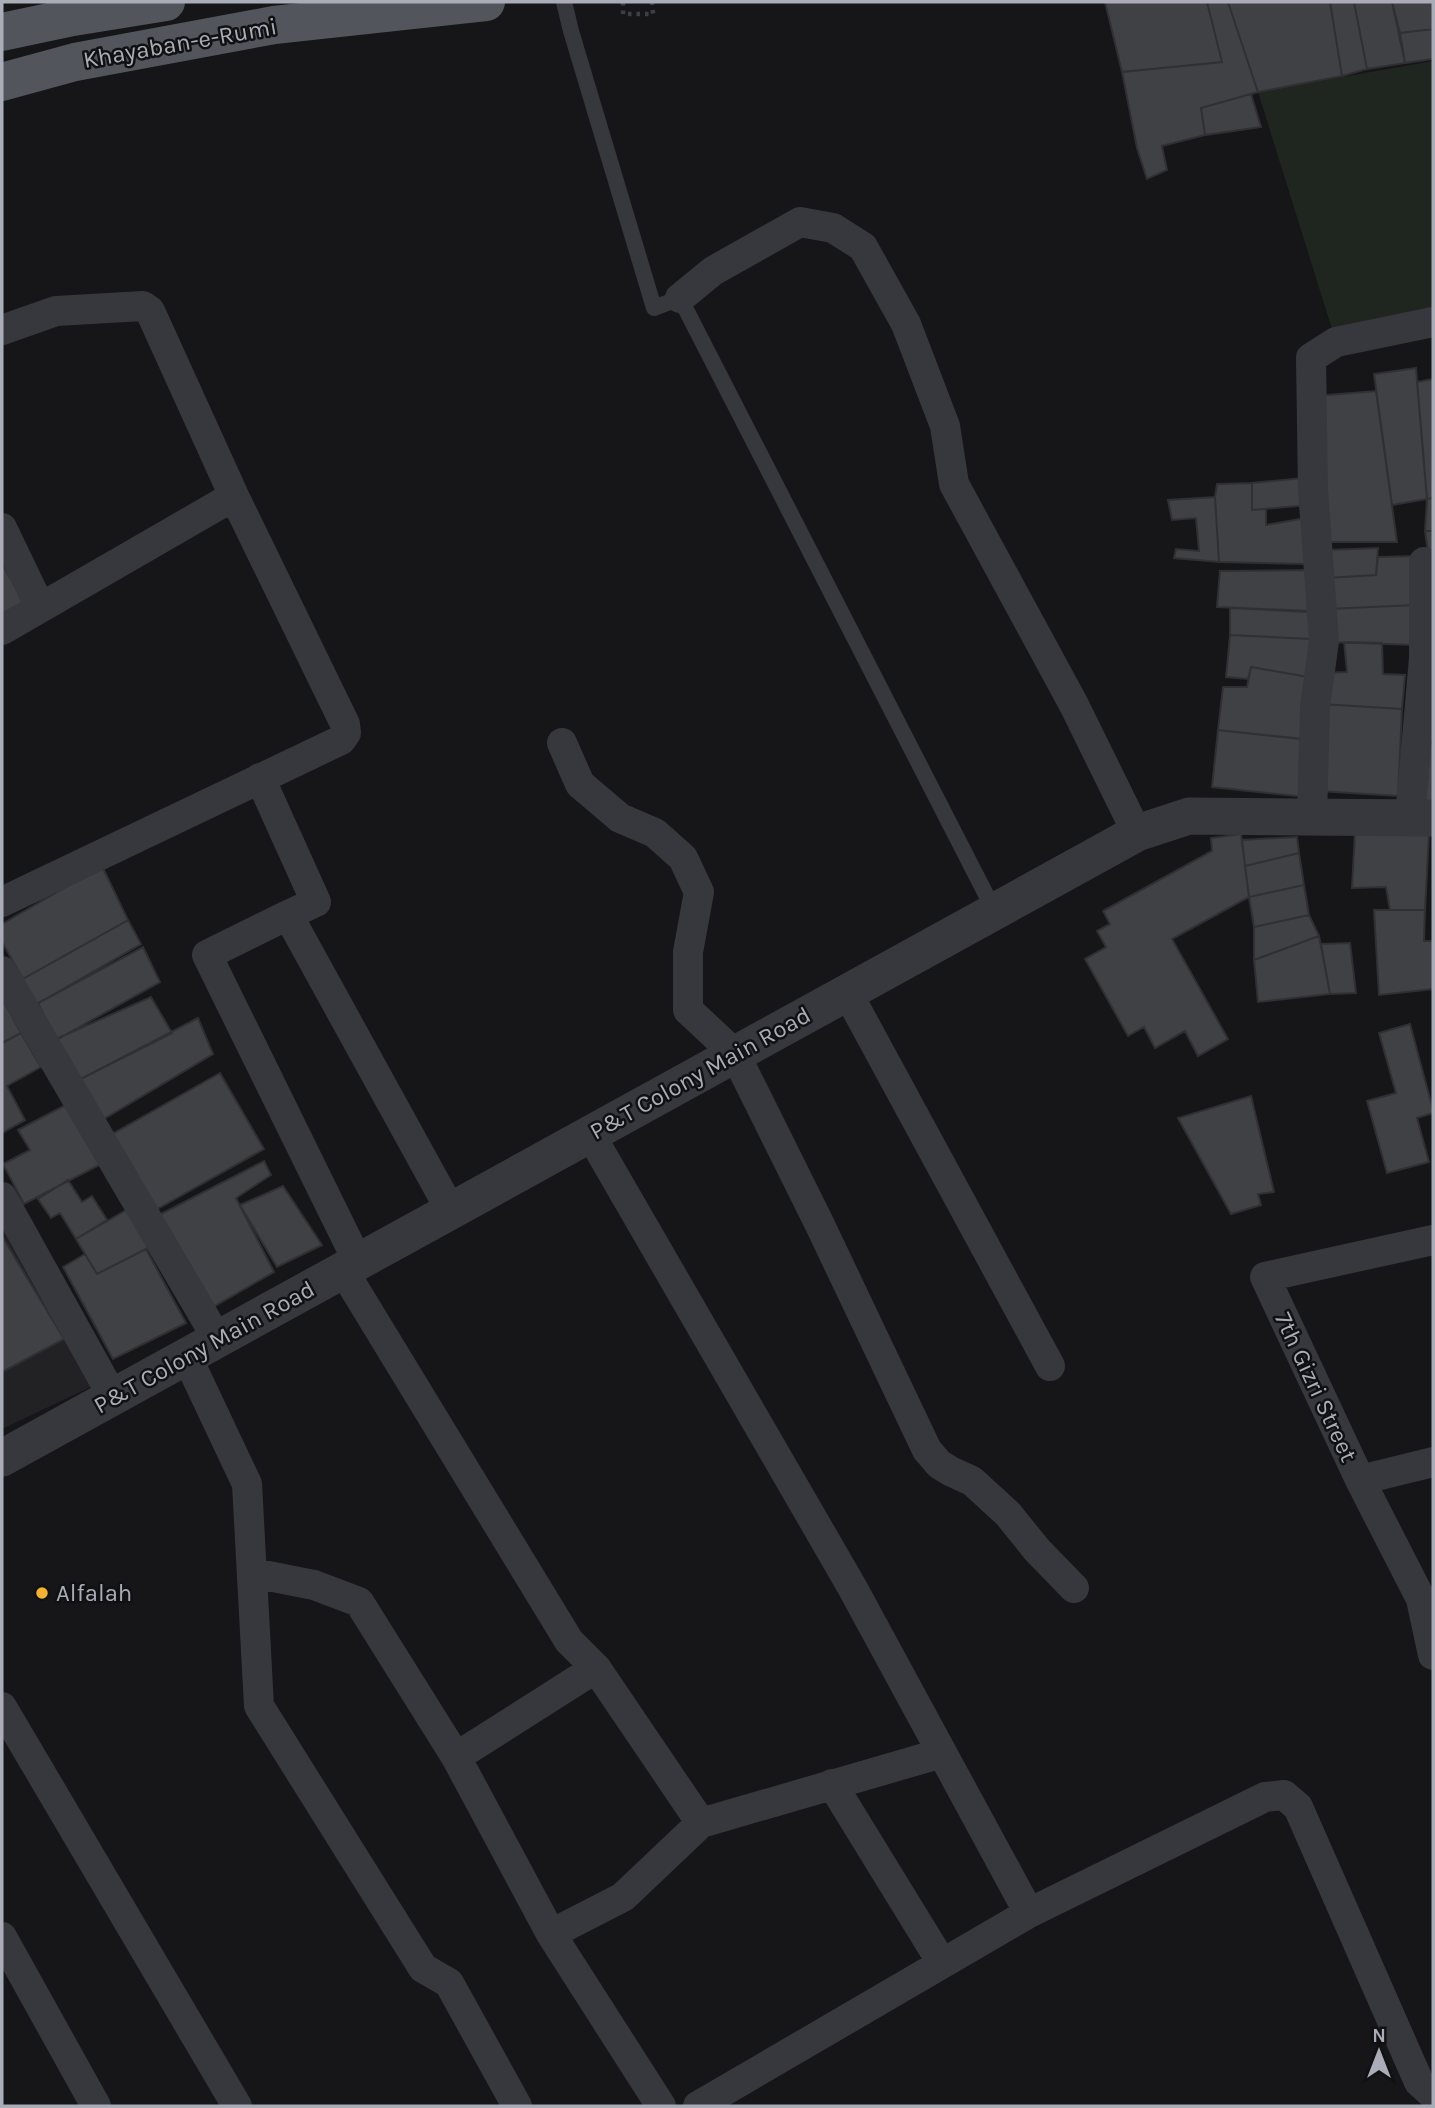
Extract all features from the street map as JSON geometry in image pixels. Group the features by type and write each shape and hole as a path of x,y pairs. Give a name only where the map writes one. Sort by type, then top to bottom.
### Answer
{"main road":[{"name":"Khayaban-e-Rumi","path":"2,32 166,2"},
{"name":"Khayaban-e-Rumi","path":"2,82 75,62 274,25 486,2"}],"street":[{"path":"680,298 713,271 800,222 833,228 863,247 906,324 945,426 954,484 1073,705 1137,833"},
{"path":"2,330 56,310 143,306 150,310 234,496 345,724 346,733 341,740 2,902"},
{"path":"1312,817 1315,707 1324,641 1313,488 1311,358 1336,342 1433,322"},
{"path":"2,630 234,496"},
{"path":"2,528 40,607"},
{"path":"1422,818 1424,562"},
{"path":"562,743 580,784 620,818 655,833 683,858 699,892 688,952 688,1010 735,1055 819,1223 927,1450 939,1464 972,1481 1008,1514 1073,1588"},
{"path":"260,778 316,902 207,955 351,1266 569,1641 596,1668 701,1823"},
{"name":"P&T Colony Main Road","path":"2,1458 1137,833 1189,816 1422,818"},
{"path":"288,915 451,1211"},
{"path":"2,971 202,1348 247,1484 259,1706 423,1968 449,1983 517,2106"},
{"path":"847,992 1050,1366"},
{"path":"590,1134 852,1587 1029,1913"},
{"path":"2,1196 113,1397"},
{"name":"7th Gizri Street","path":"1433,1240 1265,1278 1360,1480 1420,1599 1433,1655"},
{"path":"1360,1480 1433,1462"},
{"path":"253,1573 314,1585 359,1601 456,1757 551,1934 661,2106"},
{"path":"456,1757 596,1668"},
{"path":"2,1707 237,2106"},
{"path":"551,1934 623,1897 701,1823 942,1753"},
{"path":"832,1784 942,1964"},
{"path":"698,2106 1029,1913 1265,1797 1284,1796 1298,1807 1419,2082 1433,2093"},
{"path":"2,1937 96,2106"}],"lane":[{"path":"564,2 570,31 654,308 680,298 995,912"}],"path":[{"path":"623,2 623,14 653,14 652,2"}],"shaded area":[{"path":"1433,61 1433,322 1336,342 1258,92"},
{"path":"2,1217 99,1383 2,1429"}],"building":[{"path":"1105,2 1207,2 1222,62 1122,72"},
{"path":"1207,2 1228,2 1258,92 1201,108 1205,135 1162,146 1167,170 1147,179 1137,148 1122,72 1222,62"},
{"path":"1228,2 1330,2 1342,76 1258,92"},
{"path":"1330,2 1354,2 1367,69 1342,76"},
{"path":"1354,2 1392,2 1405,63 1367,69"},
{"path":"1392,2 1433,2 1433,29 1400,33"},
{"path":"1433,29 1433,59 1405,63 1400,33"},
{"path":"1251,94 1261,127 1205,135 1201,108"},
{"path":"1416,368 1427,499 1392,505 1374,374"},
{"path":"1433,379 1433,498 1427,499 1417,382"},
{"path":"1376,391 1397,542 1324,542 1315,396"},
{"path":"1303,478 1308,505 1252,510 1252,483"},
{"path":"1252,483 1252,510 1266,509 1266,525 1306,518 1308,564 1219,562 1215,497 1217,484"},
{"path":"1215,497 1219,562 1174,558 1176,549 1199,551 1196,518 1172,520 1168,500"},
{"path":"1433,498 1433,531 1425,531 1427,499"},
{"path":"1425,531 1433,531 1433,559 1429,559"},
{"path":"1378,548 1376,575 1327,578 1327,550"},
{"path":"1417,556 1415,605 1328,609 1327,578 1376,575 1378,557"},
{"path":"2,564 28,608 2,623"},
{"path":"1311,570 1309,611 1217,607 1220,571"},
{"path":"1415,605 1414,645 1330,642 1328,609"},
{"path":"1230,608 1310,612 1310,639 1230,635"},
{"path":"1230,635 1310,639 1308,677 1251,667 1248,679 1226,677"},
{"path":"1344,642 1382,643 1383,674 1405,675 1402,709 1321,704 1323,673 1347,672"},
{"path":"1251,667 1308,677 1304,739 1218,730 1223,687 1247,687"},
{"path":"1321,704 1402,709 1398,796 1319,791"},
{"path":"1218,730 1310,740 1305,797 1212,787"},
{"path":"1423,745 1433,745 1433,804 1419,804"},
{"path":"1355,832 1429,833 1425,910 1390,910 1386,887 1352,888"},
{"path":"1241,834 1249,897 1172,939 1228,1039 1198,1056 1185,1031 1155,1048 1144,1027 1128,1036 1085,959 1106,947 1097,931 1110,924 1103,911 1212,851 1211,838"},
{"path":"1297,837 1299,853 1245,866 1242,840"},
{"path":"1299,853 1304,885 1249,897 1245,866"},
{"path":"102,866 128,920 23,979 2,942 2,924"},
{"path":"1304,885 1309,915 1254,927 1249,897"},
{"path":"1374,910 1425,910 1424,941 1433,941 1433,989 1379,995"},
{"path":"1309,915 1319,936 1254,960 1254,927"},
{"path":"128,920 141,944 37,1004 23,979"},
{"path":"1319,936 1330,994 1258,1002 1254,960"},
{"path":"1350,943 1356,993 1330,994 1321,944"},
{"path":"143,947 160,982 56,1040 38,1003"},
{"path":"151,997 172,1033 79,1080 56,1039"},
{"path":"2,998 21,1033 2,1043"},
{"path":"198,1018 213,1054 102,1120 79,1080"},
{"path":"1410,1024 1433,1110 1433,1113 1417,1118 1429,1162 1387,1173 1367,1101 1396,1093 1379,1033"},
{"path":"21,1033 41,1067 7,1086 25,1120 2,1133 2,1043"},
{"path":"220,1073 264,1149 152,1212 109,1136"},
{"path":"1251,1096 1274,1192 1258,1194 1261,1205 1231,1214 1178,1118"},
{"path":"73,1101 105,1162 24,1204 3,1164 30,1150 18,1130"},
{"path":"264,1161 271,1175 236,1198 274,1272 206,1311 157,1216"},
{"path":"68,1180 82,1202 92,1196 107,1220 76,1239 60,1213 51,1218 38,1199"},
{"path":"283,1186 322,1245 277,1267 240,1205"},
{"path":"128,1209 151,1243 146,1249 97,1274 76,1239"},
{"path":"2,1236 64,1339 2,1372"},
{"path":"146,1249 186,1323 113,1359 63,1267 85,1254 97,1274"}],"place":[{"name":"Alfalah","path":"42,1593"}]}
